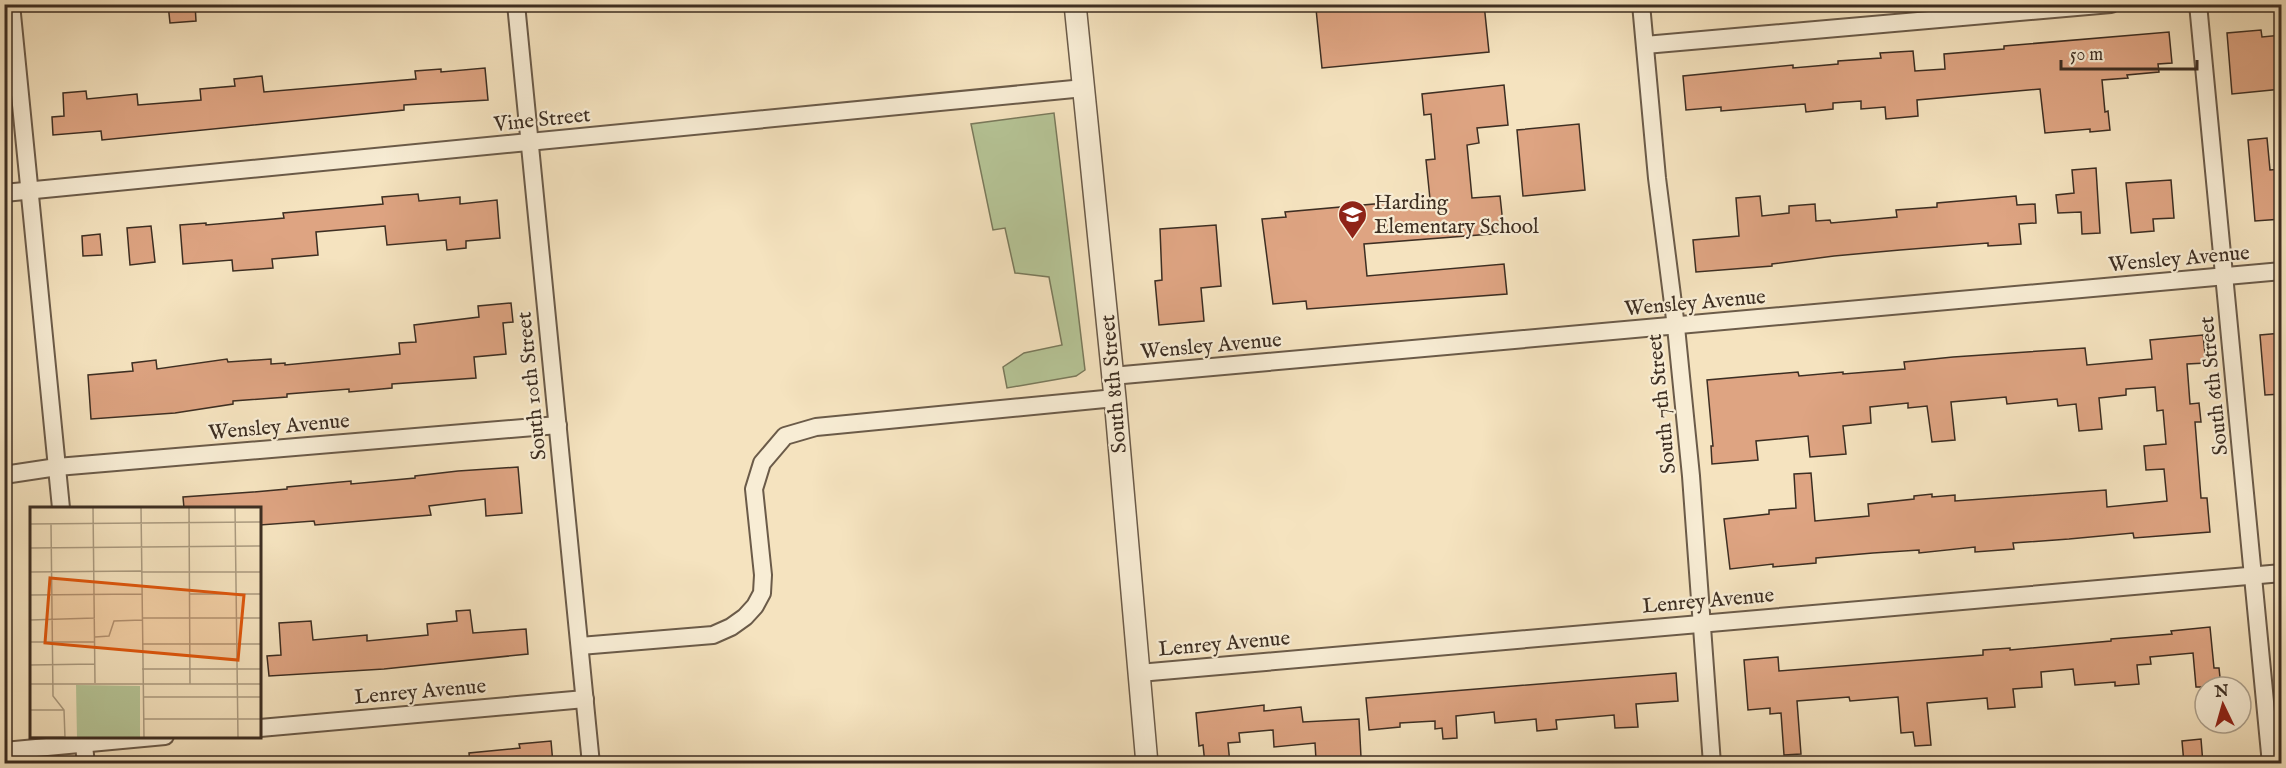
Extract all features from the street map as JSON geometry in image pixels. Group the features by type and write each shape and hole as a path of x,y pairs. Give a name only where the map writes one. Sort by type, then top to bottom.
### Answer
{"street":[{"path":"11,4 61,507"},
{"name":"South 10th Street","path":"516,4 591,764"},
{"name":"South 8th Street","path":"1076,4 1147,764"},
{"name":"South 7th Street","path":"1641,4 1691,476 1712,764"},
{"path":"1645,45 2110,4"},
{"name":"South 6th Street","path":"2198,4 2271,764"},
{"name":"Vine Street","path":"4,193 1084,88"},
{"name":"Wensley Avenue","path":"1112,376 2282,271"},
{"path":"580,646 713,635 731,627 745,617 755,606 762,593 763,575 754,489 762,462 785,436 816,427 1114,398"},
{"name":"Wensley Avenue","path":"4,475 57,467 558,425"},
{"name":"Lenrey Avenue","path":"1139,673 2282,573"},
{"name":"Lenrey Avenue","path":"261,728 585,699"},
{"path":"4,751 84,740 124,738"},
{"path":"84,740 86,764"}],"green space":[{"path":"1054,113 1085,370 1076,376 1007,388 1003,367 1024,353 1062,345 1049,277 1015,273 1005,228 993,230 971,124"}],"building":[{"path":"168,4 195,4 196,21 170,23"},
{"path":"1365,4 1484,4 1489,52 1322,68 1316,9"},
{"path":"2261,30 2262,37 2282,35 2282,89 2232,94 2227,33"},
{"path":"2169,32 2172,63 2158,64 2159,72 2102,80 2105,112 2108,111 2110,130 2090,132 2090,129 2045,133 2040,89 1917,100 1918,116 1886,119 1885,107 1861,109 1861,101 1833,103 1833,109 1806,112 1805,104 1721,111 1721,107 1686,110 1683,76 1793,65 1793,68 1838,64 1838,61 1881,58 1880,53 1913,51 1915,71 1945,69 1944,54 2004,49 2004,46"},
{"path":"485,68 488,100 404,105 404,110 102,140 101,131 53,135 52,117 64,116 63,93 86,91 87,99 137,94 138,105 201,100 200,89 235,86 234,79 262,76 264,92 416,79 415,71 441,69 441,72"},
{"path":"1504,85 1508,125 1477,128 1479,143 1467,145 1472,198 1500,196 1504,233 1364,244 1367,276 1504,264 1507,294 1307,309 1306,301 1273,304 1262,219 1286,217 1285,212 1430,199 1426,160 1435,159 1431,114 1424,115 1422,94"},
{"path":"1579,124 1585,190 1523,196 1517,130"},
{"path":"2267,138 2270,170 2282,169 2282,219 2255,221 2248,140"},
{"path":"2096,168 2100,233 2082,234 2081,212 2058,213 2056,195 2074,193 2072,170"},
{"path":"2171,180 2174,218 2153,219 2154,231 2131,233 2126,183"},
{"path":"418,194 419,201 460,197 460,204 497,200 500,238 466,241 466,248 447,250 446,240 387,245 385,226 316,232 318,255 272,259 273,268 233,271 232,260 183,264 180,225 284,218 283,213 383,204 382,197"},
{"path":"1760,196 1762,216 1789,213 1789,206 1815,204 1816,221 1830,220 1831,223 1897,217 1896,210 1937,207 1937,203 2016,196 2017,205 2035,204 2036,223 2019,224 2021,244 1988,246 1988,243 1900,250 1834,256 1772,264 1772,266 1696,272 1693,240 1739,236 1736,198"},
{"path":"1216,225 1221,286 1201,288 1204,321 1159,325 1155,281 1162,280 1160,229"},
{"path":"151,226 155,262 130,265 127,228"},
{"path":"100,234 102,255 83,256 82,236"},
{"path":"511,303 513,322 503,323 506,354 474,357 476,378 392,384 392,388 349,392 349,389 287,394 287,397 233,401 233,404 175,413 91,419 88,375 133,371 132,363 156,360 157,369 227,359 228,362 271,359 271,364 285,363 285,365 400,354 399,343 416,342 414,325 479,317 478,306"},
{"path":"2282,333 2282,394 2265,395 2260,335"},
{"path":"2203,335 2206,363 2187,364 2190,404 2199,403 2201,422 2195,422 2201,498 2207,498 2210,532 2134,538 2133,533 2013,543 2014,549 1975,552 1975,547 1919,553 1919,550 1873,553 1816,558 1816,563 1773,567 1773,564 1730,569 1724,519 1769,514 1769,510 1796,508 1794,474 1811,473 1815,521 1869,516 1868,504 1914,499 1914,496 1932,494 1932,497 1955,495 1955,501 2106,490 2107,507 2167,501 2164,469 2146,470 2144,446 2166,444 2163,410 2157,411 2155,387 2126,389 2126,395 2099,398 2102,429 2079,431 2076,404 2058,406 2057,399 2007,404 2006,397 1951,402 1955,440 1932,442 1927,406 1908,408 1908,403 1870,407 1871,423 1843,426 1846,454 1810,457 1808,436 1756,441 1758,460 1712,464 1711,446 1713,446 1707,380 1798,372 1799,376 1905,369 1904,362 2085,348 2087,365 2152,359 2150,340"},
{"path":"518,467 522,513 486,516 485,499 429,506 431,515 315,525 314,521 261,525 261,507 184,507 183,497 287,489 287,487 351,481 351,484 415,478 415,476"},
{"path":"470,610 473,633 526,629 528,654 384,669 269,676 267,656 281,655 279,623 311,621 313,640 367,635 367,641 428,635 427,624 457,621 456,611"},
{"path":"2210,627 2214,668 2219,668 2220,675 2195,675 2193,653 2150,657 2151,664 2137,665 2139,684 2115,686 2115,682 2075,685 2073,669 2041,672 2042,687 2013,689 2015,707 1988,709 1987,698 1927,703 1931,745 1915,746 1913,732 1901,733 1898,697 1850,701 1849,697 1797,701 1801,754 1784,755 1781,713 1770,714 1770,708 1748,710 1744,660 1778,657 1779,671 1983,655 1983,650 2010,648 2010,650 2111,641 2111,639 2172,634 2171,631"},
{"path":"1676,673 1678,701 1636,704 1638,727 1615,728 1614,715 1556,720 1557,729 1537,731 1536,719 1495,723 1494,712 1456,716 1457,738 1443,739 1442,728 1435,729 1435,721 1400,723 1400,727 1369,730 1366,698"},
{"path":"1264,705 1264,711 1301,707 1303,722 1359,719 1361,757 1349,758 1349,764 1326,764 1326,759 1316,760 1315,743 1274,747 1273,730 1239,733 1240,742 1228,743 1230,764 1205,764 1203,745 1199,746 1196,713"},
{"path":"2201,739 2203,764 2184,764 2182,741"},
{"path":"551,741 553,764 470,764 469,753 520,748 519,744"}],"place":[{"name":"Harding Elementary School","path":"1353,240"}]}
